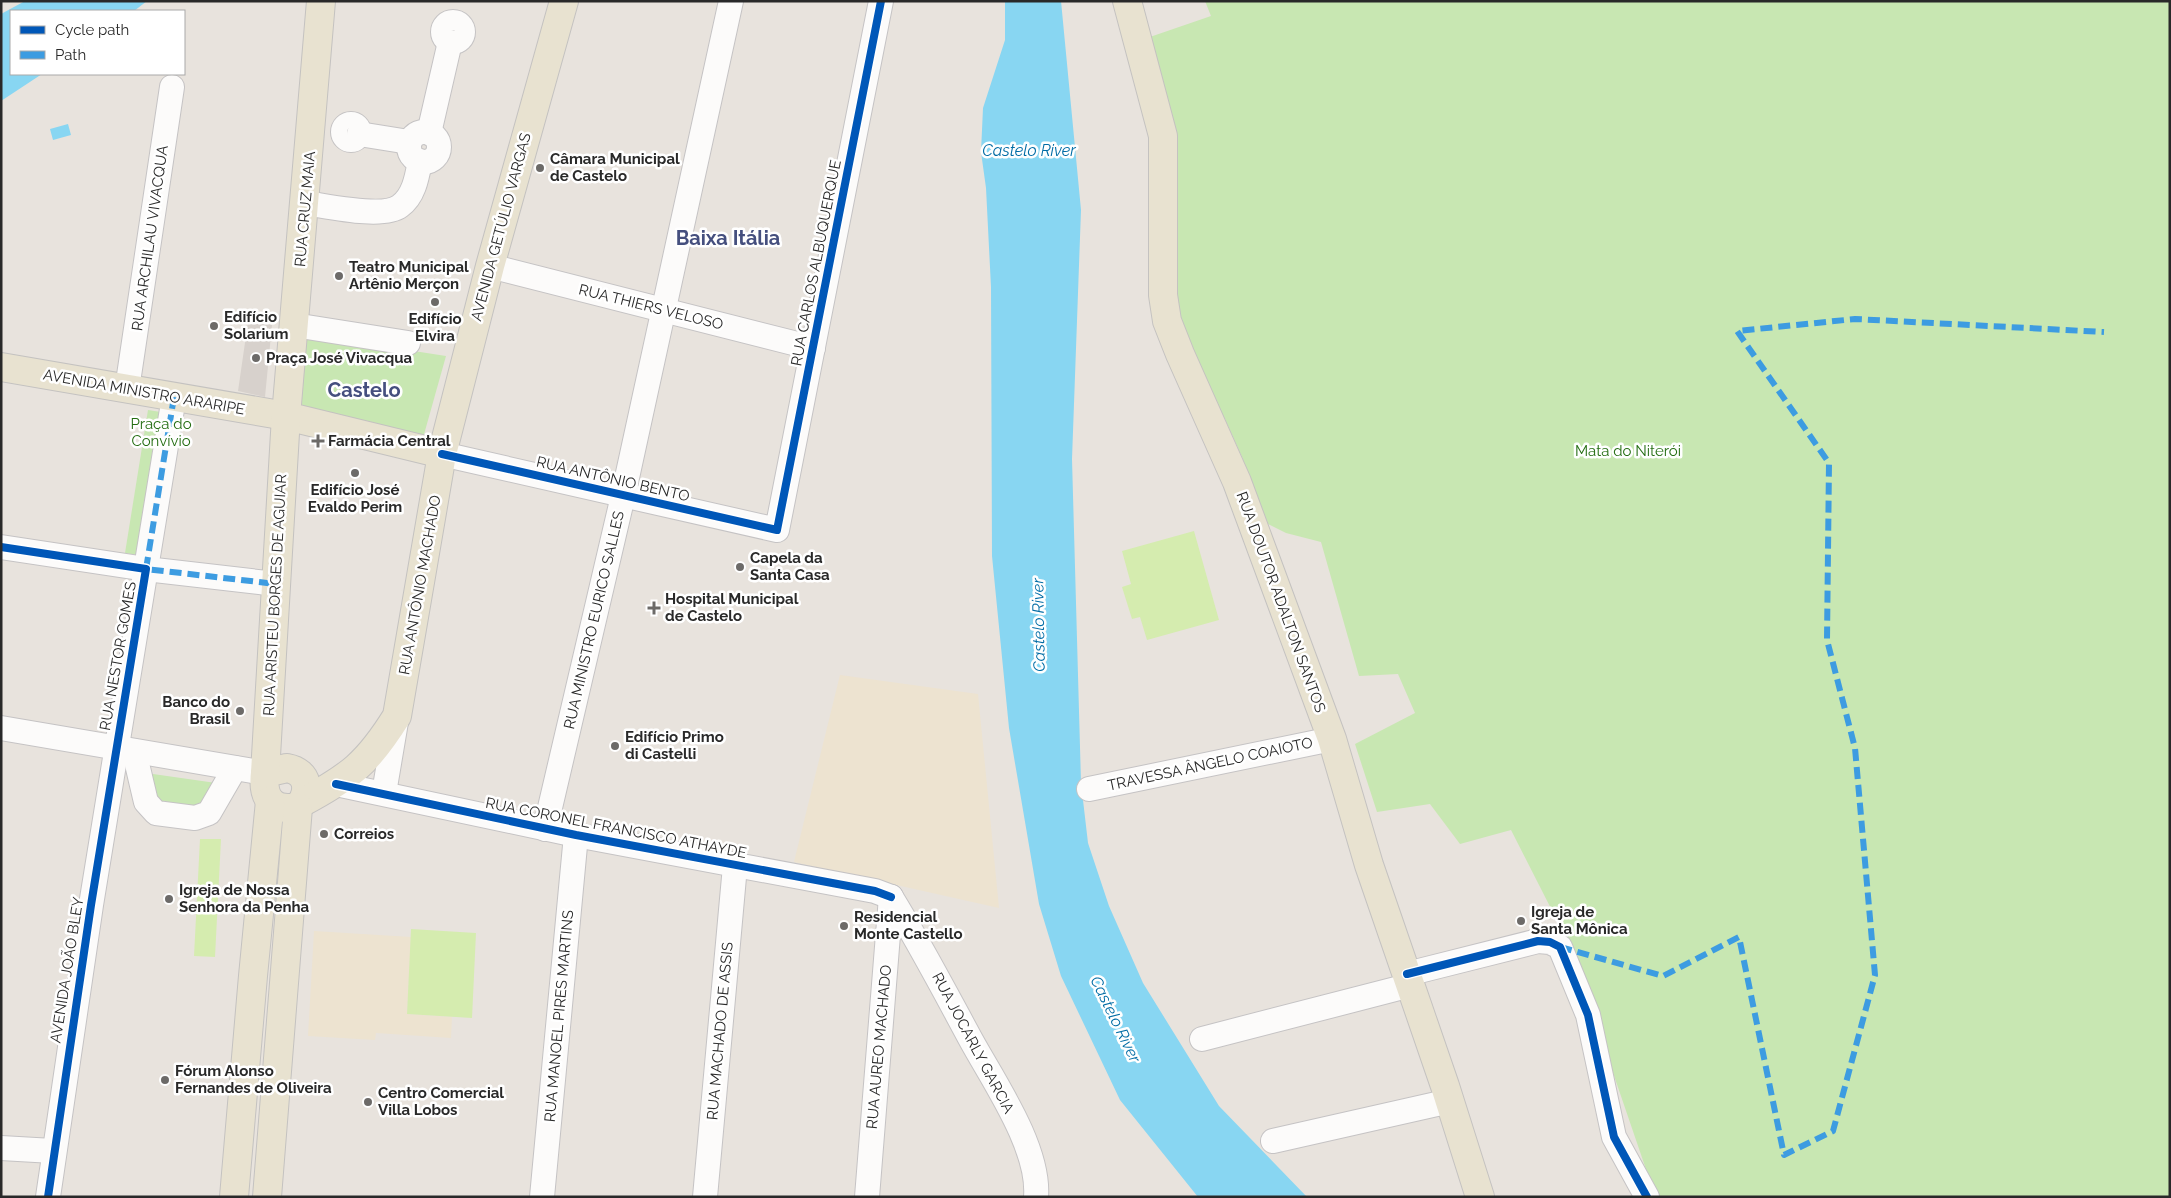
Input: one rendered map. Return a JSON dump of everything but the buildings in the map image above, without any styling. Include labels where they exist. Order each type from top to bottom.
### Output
[{"type":"main road","name":"RUA CRUZ MAIA","points":[[286,416],[321,1]]},
{"type":"main road","name":"AVENIDA GETÚLIO VARGAS","points":[[442,454],[490,266],[564,1]]},
{"type":"main road","name":"RUA DOUTOR ADALTON SANTOS","points":[[1127,1],[1163,136],[1163,296],[1168,321],[1180,354],[1237,482],[1332,739],[1369,865],[1450,1101],[1480,1197]]},
{"type":"main road","name":"AVENIDA MINISTRO ARARIPE","points":[[1,367],[286,416],[442,454]]},
{"type":"main road","name":"RUA ARISTEU BORGES DE AGUIAR","points":[[265,773],[286,416]]},
{"type":"main road","name":"RUA ANTÔNIO MACHADO","points":[[299,805],[336,784],[358,768],[374,751],[397,716],[442,454]]},
{"type":"main road","points":[[267,1197],[299,805],[305,797],[306,784],[299,773],[287,768],[265,773],[264,790],[270,801],[281,808],[299,805]]},
{"type":"main road","points":[[234,1197],[270,801]]},
{"type":"main road","points":[[253,976],[285,978]]},
{"type":"street","name":"RUA MINISTRO EURICO SALLES","points":[[545,829],[623,496],[731,1]]},
{"type":"street","name":"RUA CARLOS ALBUQUERQUE","points":[[777,530],[881,1]]},
{"type":"street","points":[[305,203],[363,211],[389,211],[400,206],[411,193],[419,145],[450,42]]},
{"type":"street","name":"RUA ARCHILAU VIVACQUA","points":[[127,389],[172,87]]},
{"type":"street","points":[[359,134],[419,145]]},
{"type":"street","name":"RUA THIERS VELOSO","points":[[490,266],[813,348]]},
{"type":"street","points":[[294,325],[408,344]]},
{"type":"street","points":[[146,569],[174,397]]},
{"type":"street","name":"RUA ANTÔNIO BENTO","points":[[442,454],[777,530]]},
{"type":"street","points":[[1,547],[146,569],[276,584]]},
{"type":"street","name":"RUA NESTOR GOMES","points":[[125,750],[146,569]]},
{"type":"street","name":"RUA ANTÔNIO MACHADO","points":[[384,794],[397,716]]},
{"type":"street","points":[[1,728],[265,773]]},
{"type":"street","name":"TRAVESSA ÂNGELO COAIOTO","points":[[1088,789],[1332,739]]},
{"type":"street","points":[[125,750],[146,802],[156,813],[195,818],[209,813],[235,768]]},
{"type":"street","name":"AVENIDA JOÃO BLEY","points":[[48,1197],[54,1151],[125,750]]},
{"type":"street","name":"RUA CORONEL FRANCISCO ATHAYDE","points":[[336,784],[545,829],[875,892],[891,897]]},
{"type":"street","name":"RUA MANOEL PIRES MARTINS","points":[[542,1197],[576,835]]},
{"type":"street","name":"RUA MACHADO DE ASSIS","points":[[705,1197],[735,866]]},
{"type":"street","name":"RUA AUREO MACHADO","points":[[867,1197],[891,897]]},
{"type":"street","name":"RUA JOCARLY GARCIA","points":[[891,897],[923,949],[1019,1128],[1035,1171],[1036,1197]]},
{"type":"street","points":[[1202,1039],[1538,941],[1550,942],[1560,947],[1588,1015],[1614,1137],[1647,1197]]},
{"type":"street","points":[[1273,1141],[1450,1101]]},
{"type":"street","points":[[1,1148],[54,1151]]},
{"type":"shaded area","name":"Praça José Vivacqua","points":[[248,322],[272,325],[265,397],[238,391]]},
{"type":"shaded area","points":[[840,675],[978,694],[999,908],[794,862]]},
{"type":"shaded area","points":[[314,931],[411,937],[407,1014],[452,1017],[451,1038],[376,1033],[375,1040],[308,1036]]},
{"type":"green space","name":"Mata do Niterói","points":[[1205,1],[2170,1],[2170,1197],[1660,1197],[1649,1178],[1569,944],[1511,830],[1460,844],[1430,804],[1377,812],[1355,744],[1415,713],[1398,674],[1359,676],[1321,542],[1286,533],[1268,524],[1225,419],[1210,397],[1179,330],[1147,38],[1211,16]]},
{"type":"green space","points":[[304,334],[446,356],[423,438],[298,407]]},
{"type":"green space","name":"Praça do Convívio","points":[[148,410],[180,415],[154,558],[125,553]]},
{"type":"green space","points":[[1194,531],[1219,620],[1147,640],[1140,617],[1132,619],[1122,587],[1131,584],[1122,551]]},
{"type":"green space","points":[[146,773],[216,783],[201,807],[155,801]]},
{"type":"green space","points":[[200,839],[221,839],[215,957],[194,956]]},
{"type":"green space","points":[[411,929],[476,933],[472,1018],[407,1014]]},
{"type":"water","points":[[25,1],[147,1],[135,10],[10,10],[10,75],[40,75],[1,101],[1,14]]},
{"type":"water","name":"Castelo River","points":[[1005,1],[1061,1],[1081,210],[1072,459],[1081,783],[1088,843],[1109,906],[1143,983],[1219,1106],[1307,1197],[1198,1197],[1120,1100],[1061,976],[1039,904],[1009,728],[992,556],[991,287],[986,188],[981,152],[983,108],[1005,40]]},
{"type":"water","points":[[68,124],[71,135],[53,140],[50,129]]},
{"type":"marked path","points":[[1560,947],[1663,976],[1739,937],[1784,1155],[1833,1131],[1875,975],[1855,748],[1827,640],[1829,463],[1737,331],[1855,319],[2104,332]]},
{"type":"marked path","points":[[174,397],[146,569],[276,584]]},
{"type":"cycle path","points":[[442,454],[777,530],[881,1]]},
{"type":"cycle path","points":[[1,547],[146,569],[91,905],[48,1197]]},
{"type":"cycle path","points":[[336,784],[576,835],[875,891],[891,897]]},
{"type":"cycle path","points":[[1407,974],[1538,941],[1550,942],[1560,947],[1588,1015],[1614,1137],[1647,1197]]},
{"type":"place","name":"Câmara Municipal de Castelo","points":[[540,168]]},
{"type":"place","name":"Teatro Municipal Artênio Merçon","points":[[339,276]]},
{"type":"place","name":"Edifício Elvira","points":[[435,302]]},
{"type":"place","name":"Edifício Solarium","points":[[214,326]]},
{"type":"place","name":"Praça José Vivacqua","points":[[256,358]]},
{"type":"place","name":"Farmácia Central","points":[[318,441]]},
{"type":"place","name":"Edifício José Evaldo Perim","points":[[355,473]]},
{"type":"place","name":"Capela da Santa Casa","points":[[740,567]]},
{"type":"place","name":"Hospital Municipal de Castelo","points":[[654,608]]},
{"type":"place","name":"Banco do Brasil","points":[[240,711]]},
{"type":"place","name":"Edifício Primo di Castelli","points":[[615,746]]},
{"type":"place","name":"Correios","points":[[324,834]]},
{"type":"place","name":"Igreja de Nossa Senhora da Penha","points":[[169,899]]},
{"type":"place","name":"Igreja de Santa Mônica","points":[[1521,921]]},
{"type":"place","name":"Residencial Monte Castello","points":[[844,926]]},
{"type":"place","name":"Fórum Alonso Fernandes de Oliveira","points":[[165,1080]]},
{"type":"place","name":"Centro Comercial Villa Lobos","points":[[368,1102]]},
{"type":"district","name":"Baixa Itália","points":[[728,238]]},
{"type":"district","name":"Castelo","points":[[364,390]]}]
